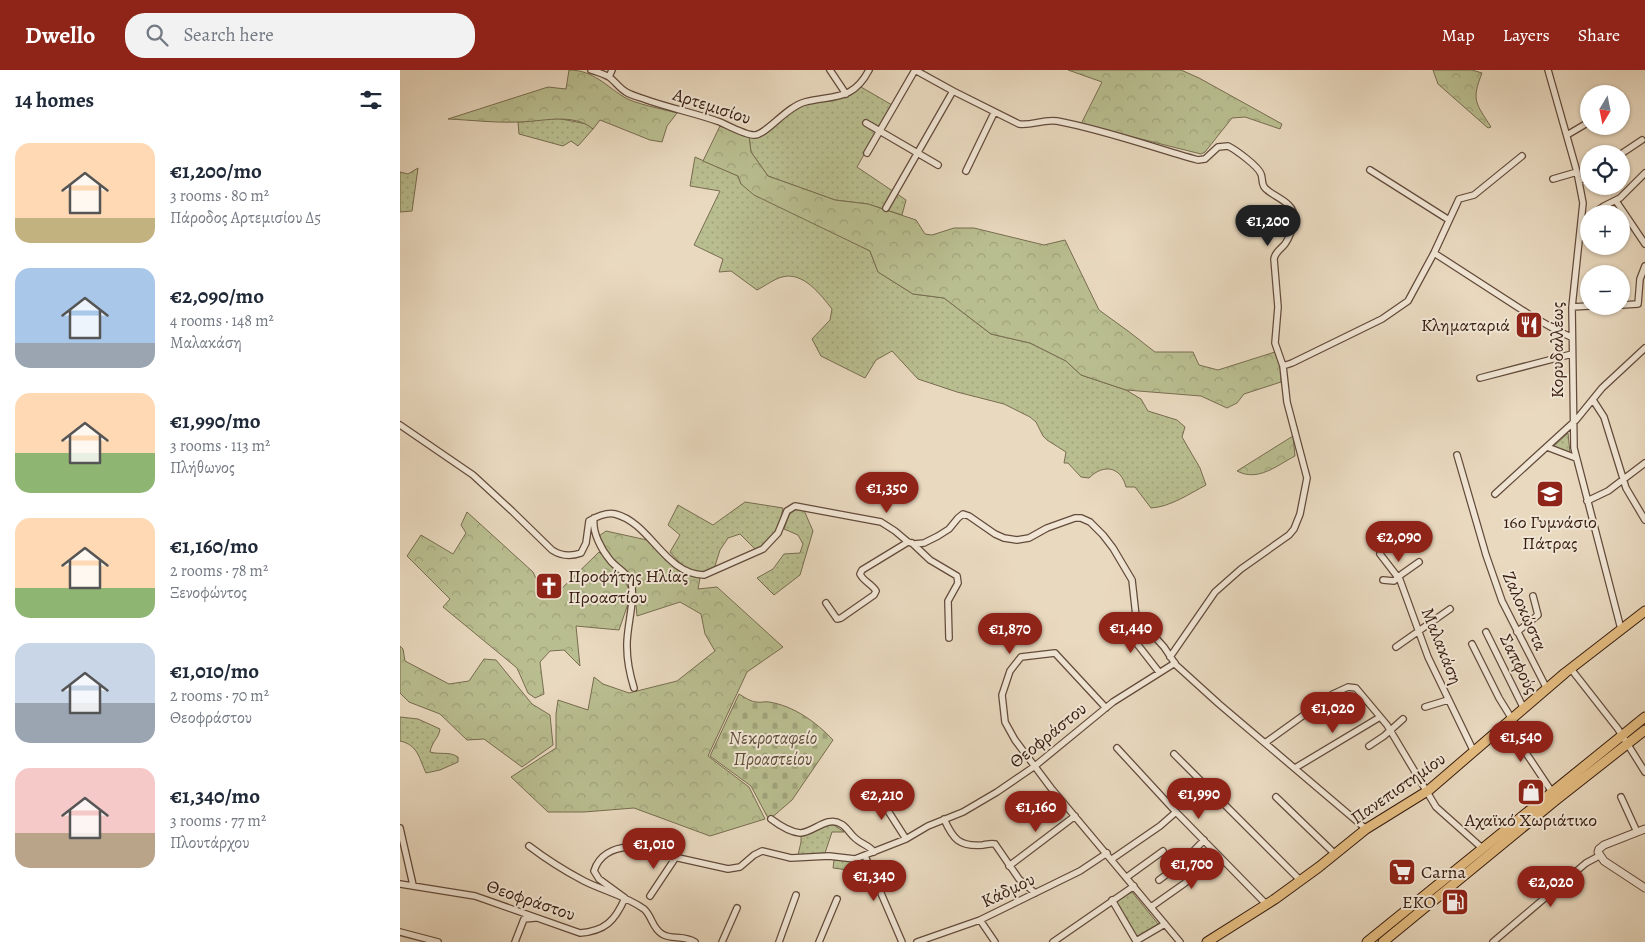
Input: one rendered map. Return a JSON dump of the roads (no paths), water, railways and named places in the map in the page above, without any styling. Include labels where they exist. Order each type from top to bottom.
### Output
[{"type":"main road","name":"Πανεπιστημίου","points":[[1207,942],[1267,905],[1301,881],[1366,829],[1426,793],[1571,669],[1644,614]]},
{"type":"main road","points":[[1389,940],[1625,739],[1645,717]]},
{"type":"main road","points":[[1367,942],[1552,792],[1625,739],[1645,730]]},
{"type":"street","name":"Αρτεμισίου","points":[[591,70],[609,77],[627,93],[754,136],[761,133],[796,105],[846,94],[861,84],[869,70]]},
{"type":"street","points":[[609,77],[612,70]]},
{"type":"street","points":[[830,70],[846,94]]},
{"type":"street","points":[[867,153],[915,70],[994,113],[1022,124],[1048,120],[1083,127],[1198,160],[1204,159],[1218,146],[1228,146],[1257,167],[1263,186],[1279,197],[1292,210],[1294,214],[1288,238],[1274,259],[1278,307],[1275,340],[1283,366],[1287,402],[1307,478],[1297,522],[1289,535],[1241,569],[1215,592],[1170,657]]},
{"type":"street","name":"Κορυδαλλέως","points":[[1548,70],[1577,172],[1584,205]]},
{"type":"street","points":[[886,208],[953,92]]},
{"type":"street","points":[[966,171],[994,113]]},
{"type":"street","points":[[866,122],[938,165]]},
{"type":"street","points":[[1567,135],[1580,127]]},
{"type":"street","points":[[1630,148],[1642,140]]},
{"type":"street","points":[[1283,366],[1382,319],[1408,301],[1434,253],[1459,199],[1474,195],[1522,156]]},
{"type":"street","points":[[1370,170],[1449,220]]},
{"type":"street","points":[[1553,179],[1577,172]]},
{"type":"street","points":[[1606,205],[1626,194],[1645,173]]},
{"type":"street","points":[[1616,201],[1645,244]]},
{"type":"street","name":"Κορυδαλλέως","points":[[1580,238],[1572,307],[1573,446],[1622,629]]},
{"type":"street","points":[[1434,253],[1530,315],[1571,337]]},
{"type":"street","points":[[1630,304],[1637,304],[1640,279],[1645,266]]},
{"type":"street","points":[[1572,307],[1580,307]]},
{"type":"street","points":[[1495,494],[1572,422],[1602,388],[1645,348]]},
{"type":"street","points":[[1480,378],[1572,354]]},
{"type":"street","points":[[1593,400],[1604,417],[1627,489],[1645,520]]},
{"type":"street","points":[[400,425],[473,475],[552,550],[563,556],[581,553],[586,543],[589,521],[614,513],[635,525],[682,570],[696,575],[704,575],[763,549],[778,533],[787,511],[796,506],[881,522],[930,560],[958,576],[958,583],[948,601],[949,638]]},
{"type":"street","points":[[1546,447],[1576,458]]},
{"type":"street","name":"Ζαλοκώστα","points":[[1457,456],[1490,568],[1504,607],[1547,690]]},
{"type":"street","points":[[1587,501],[1599,496],[1645,463]]},
{"type":"street","points":[[826,603],[837,619],[841,618],[874,595],[876,591],[862,577],[860,574],[862,570],[910,543],[924,543],[938,536],[949,529],[963,514],[1000,537],[1018,540],[1029,538],[1074,518],[1084,518],[1097,528],[1115,552],[1133,582],[1136,616],[1164,646],[1175,663],[1219,704],[1366,829]]},
{"type":"street","points":[[594,518],[593,527],[595,533],[610,560],[628,576],[632,587],[627,646],[630,677],[634,688]]},
{"type":"street","name":"Μαλακάση","points":[[1380,554],[1398,577],[1430,662],[1474,752]]},
{"type":"street","points":[[1383,580],[1394,581],[1420,562]]},
{"type":"street","points":[[1517,632],[1538,615],[1534,596]]},
{"type":"street","points":[[1396,647],[1450,609]]},
{"type":"street","points":[[1120,622],[1159,672]]},
{"type":"street","name":"Σαπφούς","points":[[1486,632],[1524,709]]},
{"type":"street","points":[[1472,644],[1509,721],[1552,792]]},
{"type":"street","points":[[1106,708],[1057,654],[1021,656],[1010,671],[1002,695],[1005,722],[1015,740],[1075,816],[1180,942]]},
{"type":"street","name":"Θεοφράστου","points":[[400,884],[475,896],[580,933],[593,932],[603,928],[619,912],[625,898],[599,879],[594,871],[596,864],[605,855],[621,847],[630,847],[732,869],[740,868],[754,855],[762,851],[796,858],[829,856],[855,859],[906,839],[928,826],[962,812],[997,792],[1035,766],[1106,708],[1175,663]]},
{"type":"street","points":[[1571,669],[1625,739],[1645,772]]},
{"type":"street","points":[[1265,743],[1326,699],[1342,689],[1353,687],[1360,692],[1390,730],[1426,793],[1441,813],[1482,848]]},
{"type":"street","points":[[1425,707],[1448,700]]},
{"type":"street","points":[[1296,768],[1380,717]]},
{"type":"street","points":[[1369,746],[1403,719]]},
{"type":"street","points":[[1117,748],[1176,812],[1267,905]]},
{"type":"street","points":[[1174,754],[1301,881]]},
{"type":"street","points":[[876,792],[906,839]]},
{"type":"street","points":[[1276,797],[1335,854]]},
{"type":"street","points":[[1621,797],[1637,832]]},
{"type":"street","points":[[1112,859],[1160,826],[1176,812]]},
{"type":"street","points":[[1009,866],[1075,816]]},
{"type":"street","points":[[771,819],[786,828],[800,833],[818,825],[838,822],[843,824],[857,840],[874,852]]},
{"type":"street","points":[[944,819],[956,840],[974,844],[995,844],[1019,879],[1035,893]]},
{"type":"street","points":[[400,828],[413,885]]},
{"type":"street","points":[[1492,942],[1546,899],[1598,853],[1604,845],[1645,829]]},
{"type":"street","points":[[1159,880],[1183,862],[1204,840]]},
{"type":"street","points":[[529,846],[550,862],[583,880],[625,898],[647,913],[656,930],[663,935],[686,938],[695,942]]},
{"type":"street","points":[[1127,878],[1163,852]]},
{"type":"street","name":"Κάδμου","points":[[917,942],[980,920],[1080,871],[1107,853]]},
{"type":"street","points":[[1598,853],[1645,888]]},
{"type":"street","points":[[1151,907],[1185,882],[1217,854]]},
{"type":"street","points":[[865,856],[902,942]]},
{"type":"street","points":[[650,896],[676,857]]},
{"type":"street","points":[[1053,942],[1134,886]]},
{"type":"street","points":[[780,942],[796,895]]},
{"type":"street","points":[[819,942],[837,899]]},
{"type":"street","points":[[1112,900],[1136,941],[1164,924]]},
{"type":"street","points":[[722,942],[737,908]]},
{"type":"street","points":[[515,942],[524,919],[536,917]]},
{"type":"street","points":[[980,920],[995,942]]},
{"type":"street","points":[[400,932],[438,942]]},
{"type":"place","name":"Κληματαριά","points":[[1529,325]]},
{"type":"place","name":"16ο Γυμνάσιο Πάτρας","points":[[1550,494]]},
{"type":"place","name":"Προφήτης Ηλίας Προαστίου","points":[[549,586]]},
{"type":"place","name":"Αχαϊκό Χωριάτικο","points":[[1531,792]]},
{"type":"place","name":"Carna","points":[[1402,872]]},
{"type":"place","name":"EKO","points":[[1455,902]]},
{"type":"park label","name":"Νεκροταφείο Προαστείου","points":[[773,748]]}]
